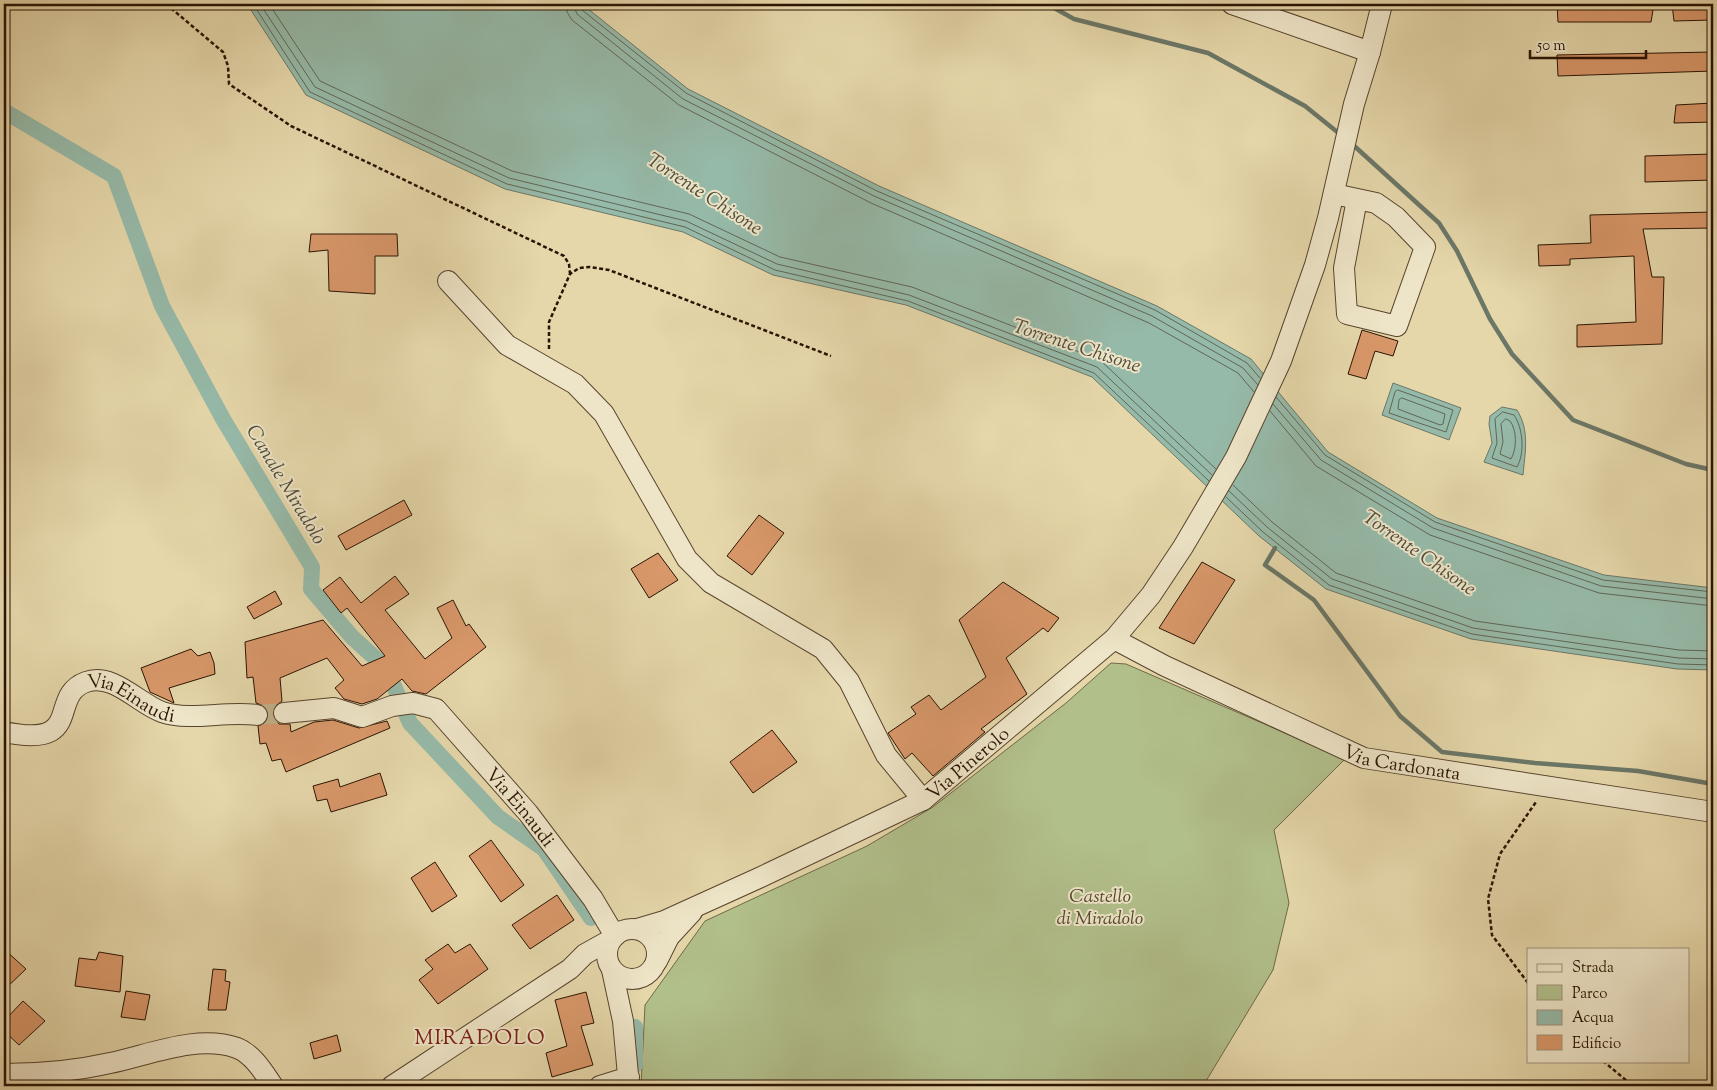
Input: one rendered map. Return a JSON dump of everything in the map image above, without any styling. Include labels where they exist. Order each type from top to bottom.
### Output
[{"type":"street","points":[[1232,4],[1370,52]]},
{"type":"street","name":"Via Pinerolo","points":[[637,929],[664,921],[698,906],[923,800],[1114,639],[1151,595],[1183,547],[1236,457],[1281,361],[1315,265],[1336,185],[1354,104],[1382,4]]},
{"type":"street","points":[[1336,185],[1357,199],[1376,203],[1396,217],[1426,247],[1397,326],[1346,314],[1344,268],[1357,199]]},
{"type":"street","points":[[448,281],[507,345],[563,379],[575,384],[604,414],[688,559],[711,583],[823,650],[849,682],[886,755],[923,800]]},
{"type":"street","name":"Via Cardonata","points":[[1114,639],[1165,666],[1364,758],[1713,812]]},
{"type":"street","name":"Via Einaudi","points":[[4,732],[28,736],[48,733],[56,727],[70,695],[77,687],[86,682],[96,680],[120,688],[149,707],[163,713],[183,716],[243,713],[257,715]]},
{"type":"street","name":"Via Einaudi","points":[[284,713],[334,708],[362,717],[399,704],[436,709],[528,813],[593,899],[613,938]]},
{"type":"street","name":"Via Pinerolo","points":[[657,961],[669,937],[698,906]]},
{"type":"street","points":[[392,1086],[570,969],[585,954],[624,930],[637,929],[651,937],[658,952],[657,961],[647,974],[640,978],[625,978],[611,968],[591,964],[570,969]]},
{"type":"street","points":[[600,1086],[629,1082],[623,1022],[607,952],[613,938]]},
{"type":"street","points":[[623,1022],[640,978]]},
{"type":"street","points":[[4,1074],[80,1068],[185,1046],[215,1044],[239,1049],[256,1063],[273,1086]]},
{"type":"path","points":[[166,4],[223,52],[228,66],[229,84],[291,126],[564,256],[570,264],[570,274],[549,322],[549,349],[563,379]]},
{"type":"path","points":[[570,274],[579,268],[590,266],[609,270],[831,356]]},
{"type":"path","points":[[1527,982],[1492,936],[1488,899],[1500,854],[1547,785]]},
{"type":"path","points":[[1604,1062],[1633,1086]]},
{"type":"green space","name":"Castello di Miradolo","points":[[1111,663],[1126,664],[1345,759],[1274,830],[1289,903],[1273,970],[1203,1086],[641,1086],[645,1005],[705,921],[867,846],[933,807],[1066,703]]},
{"type":"water","name":"Torrente Chisone","points":[[247,4],[582,4],[688,89],[879,186],[1157,306],[1251,359],[1328,452],[1437,518],[1604,575],[1713,588],[1713,670],[1677,669],[1471,639],[1326,589],[1259,536],[1092,377],[906,305],[773,275],[683,232],[505,189],[306,95]]},
{"type":"water","points":[[1393,383],[1461,408],[1449,440],[1382,415]]},
{"type":"water","points":[[1502,407],[1517,410],[1524,426],[1526,442],[1523,475],[1484,462],[1492,443],[1489,424],[1490,416]]},
{"type":"building","points":[[1557,4],[1654,4],[1651,22],[1558,22]]},
{"type":"building","points":[[1672,4],[1713,4],[1713,20],[1674,21]]},
{"type":"building","points":[[1713,52],[1713,71],[1558,76],[1557,55]]},
{"type":"building","points":[[1713,103],[1713,122],[1674,123],[1676,105]]},
{"type":"building","points":[[1713,154],[1713,180],[1645,182],[1645,156]]},
{"type":"building","points":[[1713,212],[1713,228],[1643,229],[1652,277],[1664,277],[1662,344],[1577,347],[1577,325],[1636,322],[1634,256],[1570,259],[1570,265],[1539,266],[1538,245],[1591,243],[1590,215]]},
{"type":"building","points":[[311,234],[397,234],[398,256],[375,256],[375,294],[329,291],[328,250],[309,252]]},
{"type":"building","points":[[1362,330],[1398,341],[1393,356],[1375,351],[1366,379],[1348,374]]},
{"type":"building","points":[[404,500],[412,515],[346,550],[338,536]]},
{"type":"building","points":[[759,515],[784,533],[752,575],[727,556]]},
{"type":"building","points":[[658,553],[678,580],[649,598],[631,569]]},
{"type":"building","points":[[1202,562],[1235,580],[1194,644],[1159,628]]},
{"type":"building","points":[[395,576],[409,594],[385,610],[425,659],[452,638],[437,608],[453,600],[466,626],[469,624],[486,647],[426,694],[412,691],[402,679],[377,699],[362,704],[344,699],[335,688],[344,680],[327,658],[280,678],[282,701],[273,708],[272,715],[279,724],[290,724],[291,732],[314,722],[333,720],[359,728],[387,721],[390,728],[286,772],[281,759],[272,761],[266,743],[260,744],[258,726],[266,722],[269,716],[264,706],[256,703],[253,677],[247,678],[245,642],[323,620],[362,666],[385,656],[347,608],[341,613],[323,590],[340,577],[361,603]]},
{"type":"building","points":[[1003,582],[1059,618],[1048,632],[1043,628],[1006,658],[1027,694],[981,729],[985,732],[933,776],[912,753],[905,759],[888,733],[916,714],[911,707],[929,695],[941,710],[986,677],[959,620]]},
{"type":"building","points":[[275,591],[282,604],[254,619],[247,607]]},
{"type":"building","points":[[191,649],[198,656],[210,652],[215,674],[169,688],[174,703],[150,692],[141,668]]},
{"type":"building","points":[[772,730],[797,762],[753,793],[730,762]]},
{"type":"building","points":[[380,773],[387,795],[331,812],[327,799],[317,801],[313,786],[338,779],[340,787]]},
{"type":"building","points":[[491,840],[524,885],[501,902],[469,856]]},
{"type":"building","points":[[435,862],[457,896],[432,912],[411,878]]},
{"type":"building","points":[[557,895],[574,920],[530,949],[512,925]]},
{"type":"building","points":[[448,944],[455,953],[470,944],[488,969],[438,1004],[419,980],[433,969],[425,960]]},
{"type":"building","points":[[4,949],[26,969],[4,990]]},
{"type":"building","points":[[99,952],[123,956],[120,992],[75,986],[79,958],[96,960]]},
{"type":"building","points":[[213,969],[226,970],[225,981],[230,982],[226,1010],[208,1010]]},
{"type":"building","points":[[126,991],[150,995],[145,1020],[121,1017]]},
{"type":"building","points":[[586,992],[594,1023],[581,1026],[593,1065],[552,1077],[546,1053],[567,1046],[555,1000]]},
{"type":"building","points":[[23,1001],[45,1021],[19,1045],[4,1031],[4,1021]]},
{"type":"building","points":[[337,1035],[341,1051],[314,1059],[310,1043]]},
{"type":"waterway","points":[[1047,4],[1074,19],[1208,53],[1305,106],[1341,135]]},
{"type":"waterway","name":"Canale Miradolo","points":[[4,111],[114,176],[162,306],[223,419],[312,567],[311,589],[352,637],[386,668],[410,723],[498,817],[544,849],[591,918]]},
{"type":"waterway","points":[[1351,143],[1439,223],[1457,251],[1490,319],[1512,354],[1573,420],[1686,464],[1713,470]]},
{"type":"waterway","points":[[1275,548],[1265,565],[1314,600],[1400,716],[1442,752],[1535,763],[1638,771],[1713,784]]},
{"type":"waterway","name":"Canale Miradolo","points":[[635,1027],[635,1065]]},
{"type":"tunnel","points":[[257,715],[284,713]]},
{"type":"district","name":"MIRADOLO","points":[[480,1037]]}]
